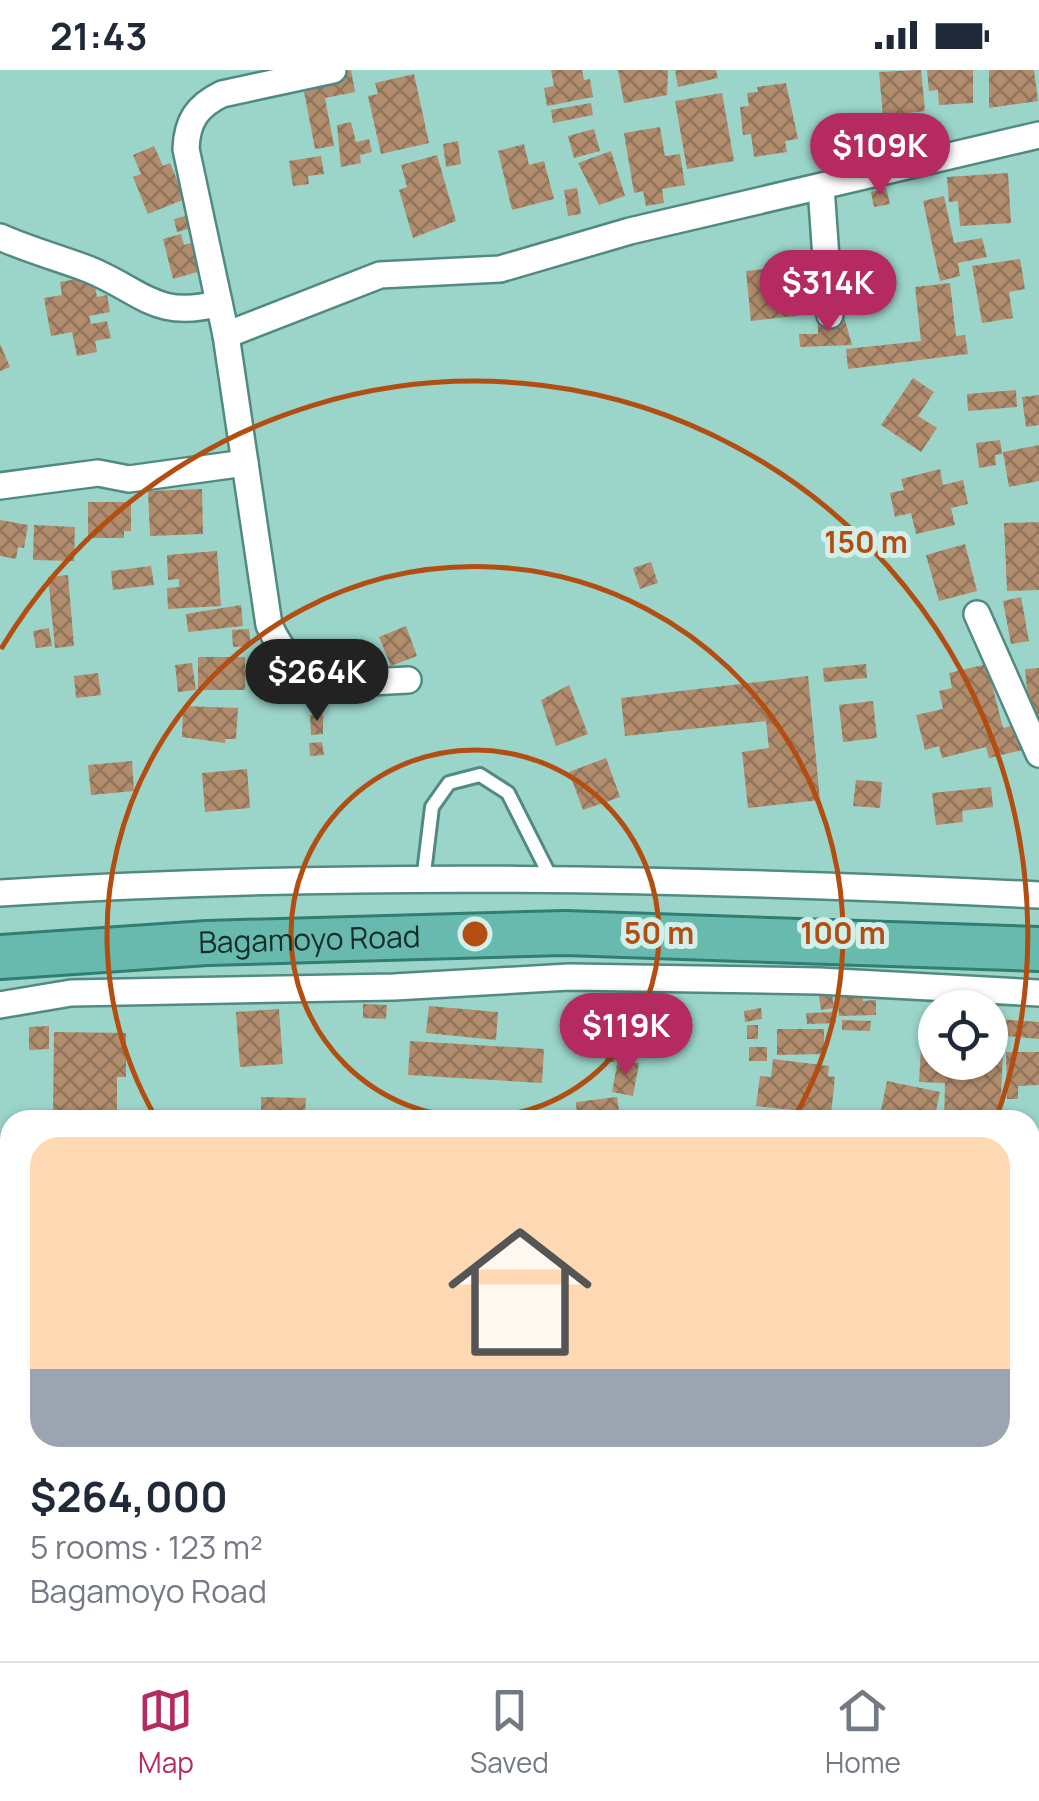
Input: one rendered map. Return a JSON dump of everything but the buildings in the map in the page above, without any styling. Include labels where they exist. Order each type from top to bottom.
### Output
[{"type":"highway","name":"Bagamoyo Road","points":[[0,957],[207,943],[564,934],[1039,949]]},
{"type":"street","points":[[333,70],[222,94],[194,115],[186,149],[226,335],[269,625],[281,650],[300,670],[325,684],[408,680]]},
{"type":"street","points":[[226,335],[380,275],[500,269],[630,231],[1039,135]]},
{"type":"street","points":[[821,187],[830,314]]},
{"type":"street","points":[[0,238],[92,270],[139,299],[164,307],[196,310],[219,303]]},
{"type":"street","points":[[0,486],[98,473],[129,479],[245,463]]},
{"type":"street","points":[[977,614],[1039,754]]},
{"type":"street","points":[[0,894],[182,882],[552,880],[1039,895]]},
{"type":"street","points":[[207,943],[210,988]]},
{"type":"street","points":[[0,1005],[71,992],[394,988],[569,977],[819,980],[1039,992]]},
{"type":"lane","points":[[423,881],[432,807],[448,782],[480,775],[508,793],[552,880]]}]
